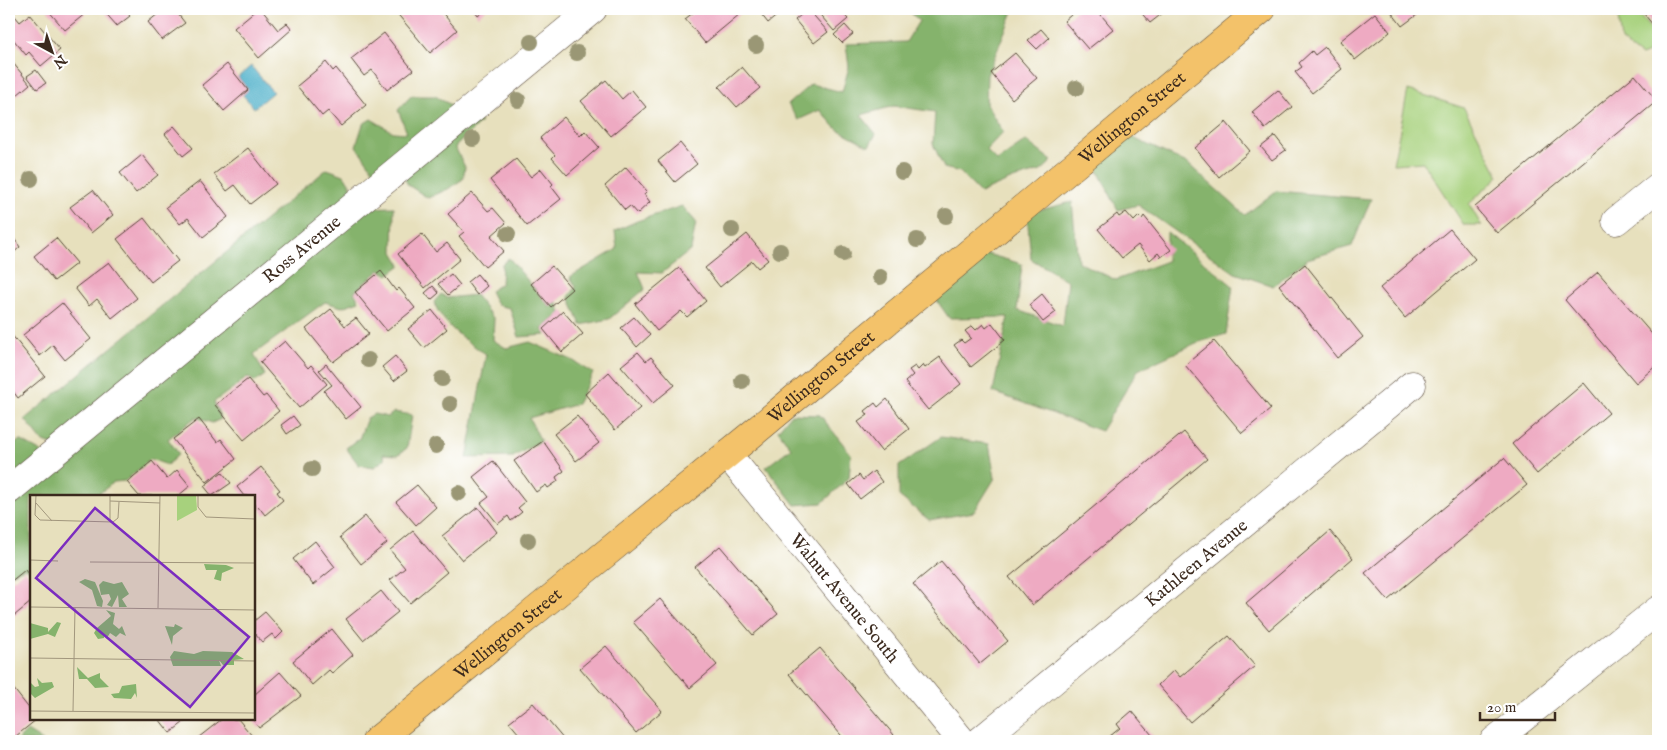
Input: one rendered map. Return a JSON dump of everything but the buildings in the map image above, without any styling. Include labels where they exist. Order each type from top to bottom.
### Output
[{"type":"main road","name":"Wellington Street","points":[[376,741],[727,454],[1258,10]]},
{"type":"street","name":"Ross Avenue","points":[[9,490],[593,9]]},
{"type":"street","points":[[1616,221],[1658,187]]},
{"type":"street","name":"Kathleen Avenue","points":[[980,741],[1412,385]]},
{"type":"street","name":"Walnut Avenue South","points":[[727,454],[962,741]]},
{"type":"street","points":[[1496,741],[1658,610]]},
{"type":"green space","points":[[907,9],[1014,9],[987,75],[986,104],[1003,132],[986,150],[997,161],[1026,141],[1052,161],[1041,171],[1013,179],[980,193],[960,172],[944,168],[933,144],[935,112],[894,106],[861,115],[876,134],[869,146],[837,129],[820,110],[798,120],[788,104],[811,84],[842,92],[849,67],[846,44],[906,42],[919,21]]},
{"type":"green space","points":[[1617,9],[1634,9],[1658,38],[1658,49],[1641,56],[1621,41]]},
{"type":"green space","points":[[1408,90],[1464,108],[1499,176],[1469,204],[1481,225],[1464,225],[1423,162],[1393,164]]},
{"type":"green space","points":[[411,96],[435,96],[481,122],[455,147],[465,167],[463,179],[448,189],[428,198],[408,185],[398,166],[377,175],[356,146],[363,124],[371,119],[393,132],[407,133],[398,110]]},
{"type":"green space","points":[[1131,137],[1187,163],[1245,215],[1276,191],[1371,199],[1352,246],[1307,259],[1273,286],[1235,273],[1138,205],[1118,210],[1092,159]]},
{"type":"green space","points":[[327,169],[344,175],[365,208],[394,207],[393,252],[401,265],[388,275],[380,270],[354,292],[359,301],[342,307],[325,302],[254,354],[265,375],[255,382],[248,377],[214,402],[221,419],[212,423],[196,417],[168,439],[179,454],[167,465],[151,459],[125,481],[114,482],[97,495],[30,495],[30,570],[25,568],[9,575],[9,449],[20,440],[54,459],[70,450],[43,442],[25,419]]},
{"type":"green space","points":[[1072,202],[1078,262],[1116,280],[1167,261],[1167,232],[1233,286],[1226,334],[1196,343],[1138,370],[1101,431],[993,392],[1008,317],[949,318],[933,295],[987,254],[1022,264],[1017,310],[1063,326],[1068,281],[1031,259],[1027,213]]},
{"type":"green space","points":[[682,206],[696,222],[691,250],[662,273],[638,272],[645,289],[609,319],[581,325],[569,297],[576,287],[570,277],[617,249],[615,231],[637,221]]},
{"type":"green space","points":[[509,258],[550,307],[557,302],[561,313],[542,329],[546,335],[519,337],[510,308],[497,305],[490,291],[501,284],[502,264]]},
{"type":"green space","points":[[441,294],[447,298],[475,295],[494,319],[493,340],[506,348],[530,342],[572,360],[593,373],[577,404],[529,418],[541,441],[513,457],[467,458],[486,354],[463,338],[443,318],[434,302]]},
{"type":"green space","points":[[394,412],[412,415],[407,448],[398,455],[383,454],[385,459],[374,467],[359,465],[346,448],[359,439],[367,418],[374,414],[388,417]]},
{"type":"green space","points":[[791,414],[820,415],[851,454],[849,478],[822,503],[795,505],[766,467],[791,448],[778,430]]},
{"type":"green space","points":[[941,437],[989,444],[995,478],[974,512],[929,520],[899,496],[899,466]]},
{"type":"green space","points":[[27,731],[43,741],[17,741]]},
{"type":"water","points":[[251,66],[273,92],[254,108],[243,95],[248,90],[238,77]]}]
